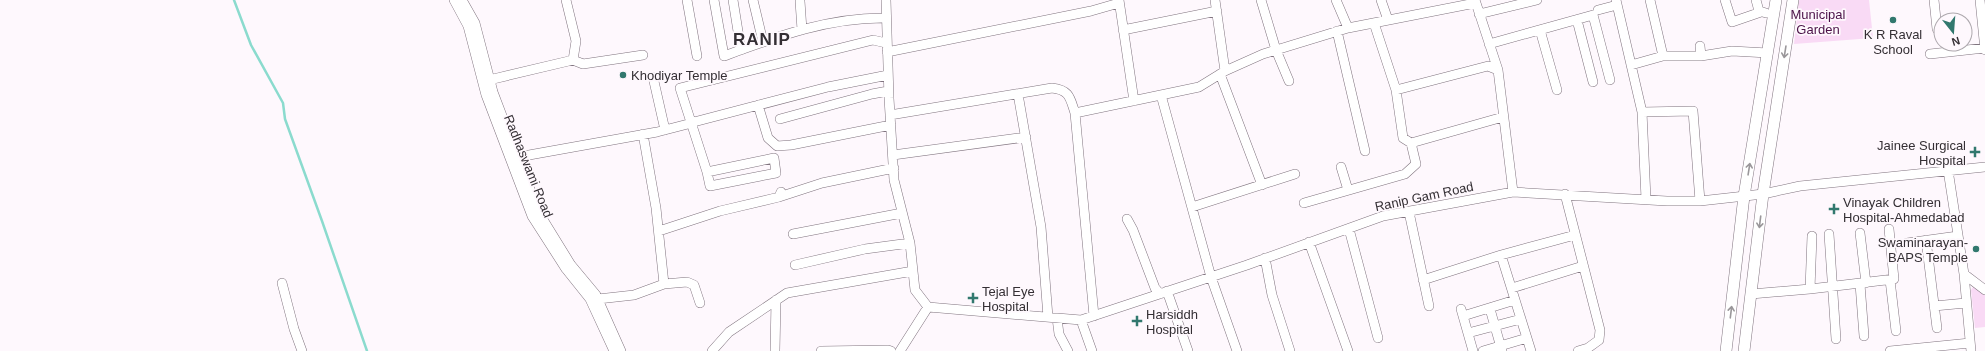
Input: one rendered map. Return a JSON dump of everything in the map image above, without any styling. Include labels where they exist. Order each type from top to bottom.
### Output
[{"type":"main road","points":[[1726,351],[1744,196],[1775,16],[1776,0]]},
{"type":"main road","points":[[1744,351],[1763,194],[1793,0]]},
{"type":"street","name":"Radhaswami Road","points":[[462,0],[475,24],[490,80],[539,213],[571,265],[598,299],[621,351]]},
{"type":"street","name":"Radhaswami Road","points":[[462,0],[486,95],[532,216],[566,270],[590,299],[614,351]]},
{"type":"street","points":[[566,0],[576,41],[573,60]]},
{"type":"street","points":[[687,0],[697,56]]},
{"type":"street","points":[[714,0],[724,56],[802,30],[863,18],[886,18]]},
{"type":"street","points":[[733,0],[741,50]]},
{"type":"street","points":[[753,0],[763,42]]},
{"type":"street","points":[[802,0],[802,30]]},
{"type":"street","points":[[886,0],[888,91],[894,180],[910,243],[915,290],[928,307],[1081,320],[1092,351]]},
{"type":"street","points":[[1215,0],[1223,72],[1262,185]]},
{"type":"street","points":[[1261,0],[1276,50],[1289,81]]},
{"type":"street","points":[[1336,0],[1348,28]]},
{"type":"street","points":[[1381,0],[1388,20]]},
{"type":"street","points":[[1479,14],[1537,0]]},
{"type":"street","points":[[1650,0],[1663,56]]},
{"type":"street","points":[[1725,0],[1732,22],[1761,12],[1775,16]]},
{"type":"street","points":[[1756,0],[1761,12]]},
{"type":"street","points":[[1934,0],[1935,12]]},
{"type":"street","points":[[887,52],[1091,11],[1119,1],[1134,101]]},
{"type":"street","points":[[1075,113],[1199,87],[1223,72],[1276,50],[1348,28],[1475,1],[1498,70],[1513,192]]},
{"type":"street","points":[[1598,10],[1617,2],[1642,112],[1646,199]]},
{"type":"street","points":[[1930,54],[1985,49],[1982,4]]},
{"type":"street","points":[[1123,30],[1216,12]]},
{"type":"street","points":[[1489,44],[1593,15],[1610,80]]},
{"type":"street","points":[[1577,20],[1593,82]]},
{"type":"street","points":[[1304,204],[1405,174],[1416,164],[1411,143],[1403,138],[1396,90],[1374,23]]},
{"type":"street","points":[[1540,30],[1557,90]]},
{"type":"street","points":[[1337,31],[1365,151]]},
{"type":"street","points":[[707,172],[774,158],[776,173],[710,186],[707,172],[689,124],[680,88],[873,40],[886,43]]},
{"type":"street","points":[[1700,46],[1701,56]]},
{"type":"street","points":[[1631,65],[1663,56],[1701,56],[1732,51],[1768,53]]},
{"type":"street","points":[[490,80],[573,60],[583,64],[643,55]]},
{"type":"street","points":[[1396,90],[1488,66],[1498,70]]},
{"type":"street","points":[[518,157],[666,130],[758,105],[888,75]]},
{"type":"street","points":[[653,77],[666,130]]},
{"type":"street","points":[[758,105],[768,138],[777,146],[790,145],[890,120],[1018,94],[1052,88],[1062,89],[1069,95],[1075,113],[1094,316]]},
{"type":"street","points":[[780,119],[888,91]]},
{"type":"street","points":[[1018,94],[1041,227],[1052,318],[1068,351]]},
{"type":"street","points":[[1161,95],[1211,277],[1237,351]]},
{"type":"street","points":[[1642,112],[1693,111],[1700,201]]},
{"type":"street","points":[[1411,143],[1503,116]]},
{"type":"street","points":[[643,134],[656,208],[664,284]]},
{"type":"street","points":[[893,155],[1026,137]]},
{"type":"street","points":[[1341,167],[1348,190]]},
{"type":"street","name":"Ranip Gam Road","points":[[1081,320],[1211,277],[1383,216],[1513,192],[1667,201],[1700,201],[1763,194],[1800,186],[1985,167]]},
{"type":"street","points":[[659,231],[720,211],[822,183],[894,168]]},
{"type":"street","points":[[1890,351],[1970,347],[1964,274],[1948,170]]},
{"type":"street","points":[[1192,207],[1295,174]]},
{"type":"street","points":[[1565,194],[1600,330],[1599,340],[1588,348],[1578,351]]},
{"type":"street","points":[[1408,212],[1429,306]]},
{"type":"street","points":[[794,234],[902,213]]},
{"type":"street","points":[[1127,218],[1155,288],[1164,292],[1188,351]]},
{"type":"street","points":[[1349,228],[1378,338]]},
{"type":"street","points":[[1751,294],[1831,287],[1894,279],[1889,229]]},
{"type":"street","points":[[1860,233],[1864,336]]},
{"type":"street","points":[[1829,234],[1831,287],[1836,339]]},
{"type":"street","points":[[1423,280],[1502,255],[1575,235]]},
{"type":"street","points":[[1810,289],[1812,236]]},
{"type":"street","points":[[1907,243],[1958,236]]},
{"type":"street","points":[[1926,240],[1937,328]]},
{"type":"street","points":[[1310,242],[1348,351]]},
{"type":"street","points":[[795,265],[865,249],[910,243]]},
{"type":"street","points":[[1502,255],[1531,351]]},
{"type":"street","points":[[1264,258],[1272,295],[1290,351]]},
{"type":"street","points":[[1512,288],[1583,266]]},
{"type":"street","points":[[712,351],[729,332],[787,292],[913,272]]},
{"type":"street","points":[[1964,274],[1985,290]]},
{"type":"street","points":[[1890,280],[1896,331]]},
{"type":"street","points":[[598,299],[634,295],[664,284],[687,282],[694,285],[700,303]]},
{"type":"street","points":[[282,283],[294,329],[302,351]]},
{"type":"street","points":[[775,351],[776,300]]},
{"type":"street","points":[[1473,351],[1462,312],[1490,309],[1515,300]]},
{"type":"street","points":[[1934,306],[1966,302]]},
{"type":"street","points":[[900,351],[928,307]]},
{"type":"street","points":[[1490,309],[1501,349]]},
{"type":"street","points":[[1468,333],[1521,319]]},
{"type":"street","points":[[1483,351],[1501,349],[1527,338]]},
{"type":"street","points":[[821,351],[891,351]]},
{"type":"green space","name":"Municipal Garden","points":[[1799,0],[1869,0],[1873,38],[1794,44]]},
{"type":"green space","points":[[1973,287],[1976,287],[1985,294],[1985,327],[1975,328],[1971,290]]},
{"type":"waterway","points":[[234,0],[251,45],[283,103],[285,119],[367,351]]},
{"type":"place","name":"K R Raval School","points":[[1893,20]]},
{"type":"place","name":"Khodiyar Temple","points":[[623,75]]},
{"type":"place","name":"Jainee Surgical Hospital","points":[[1975,152]]},
{"type":"place","name":"Vinayak Children Hospital-Ahmedabad","points":[[1834,209]]},
{"type":"place","name":"Swaminarayan- BAPS Temple","points":[[1976,249]]},
{"type":"place","name":"Tejal Eye Hospital","points":[[973,298]]},
{"type":"place","name":"Harsiddh Hospital","points":[[1137,321]]},
{"type":"district","name":"RANIP","points":[[762,39]]}]
